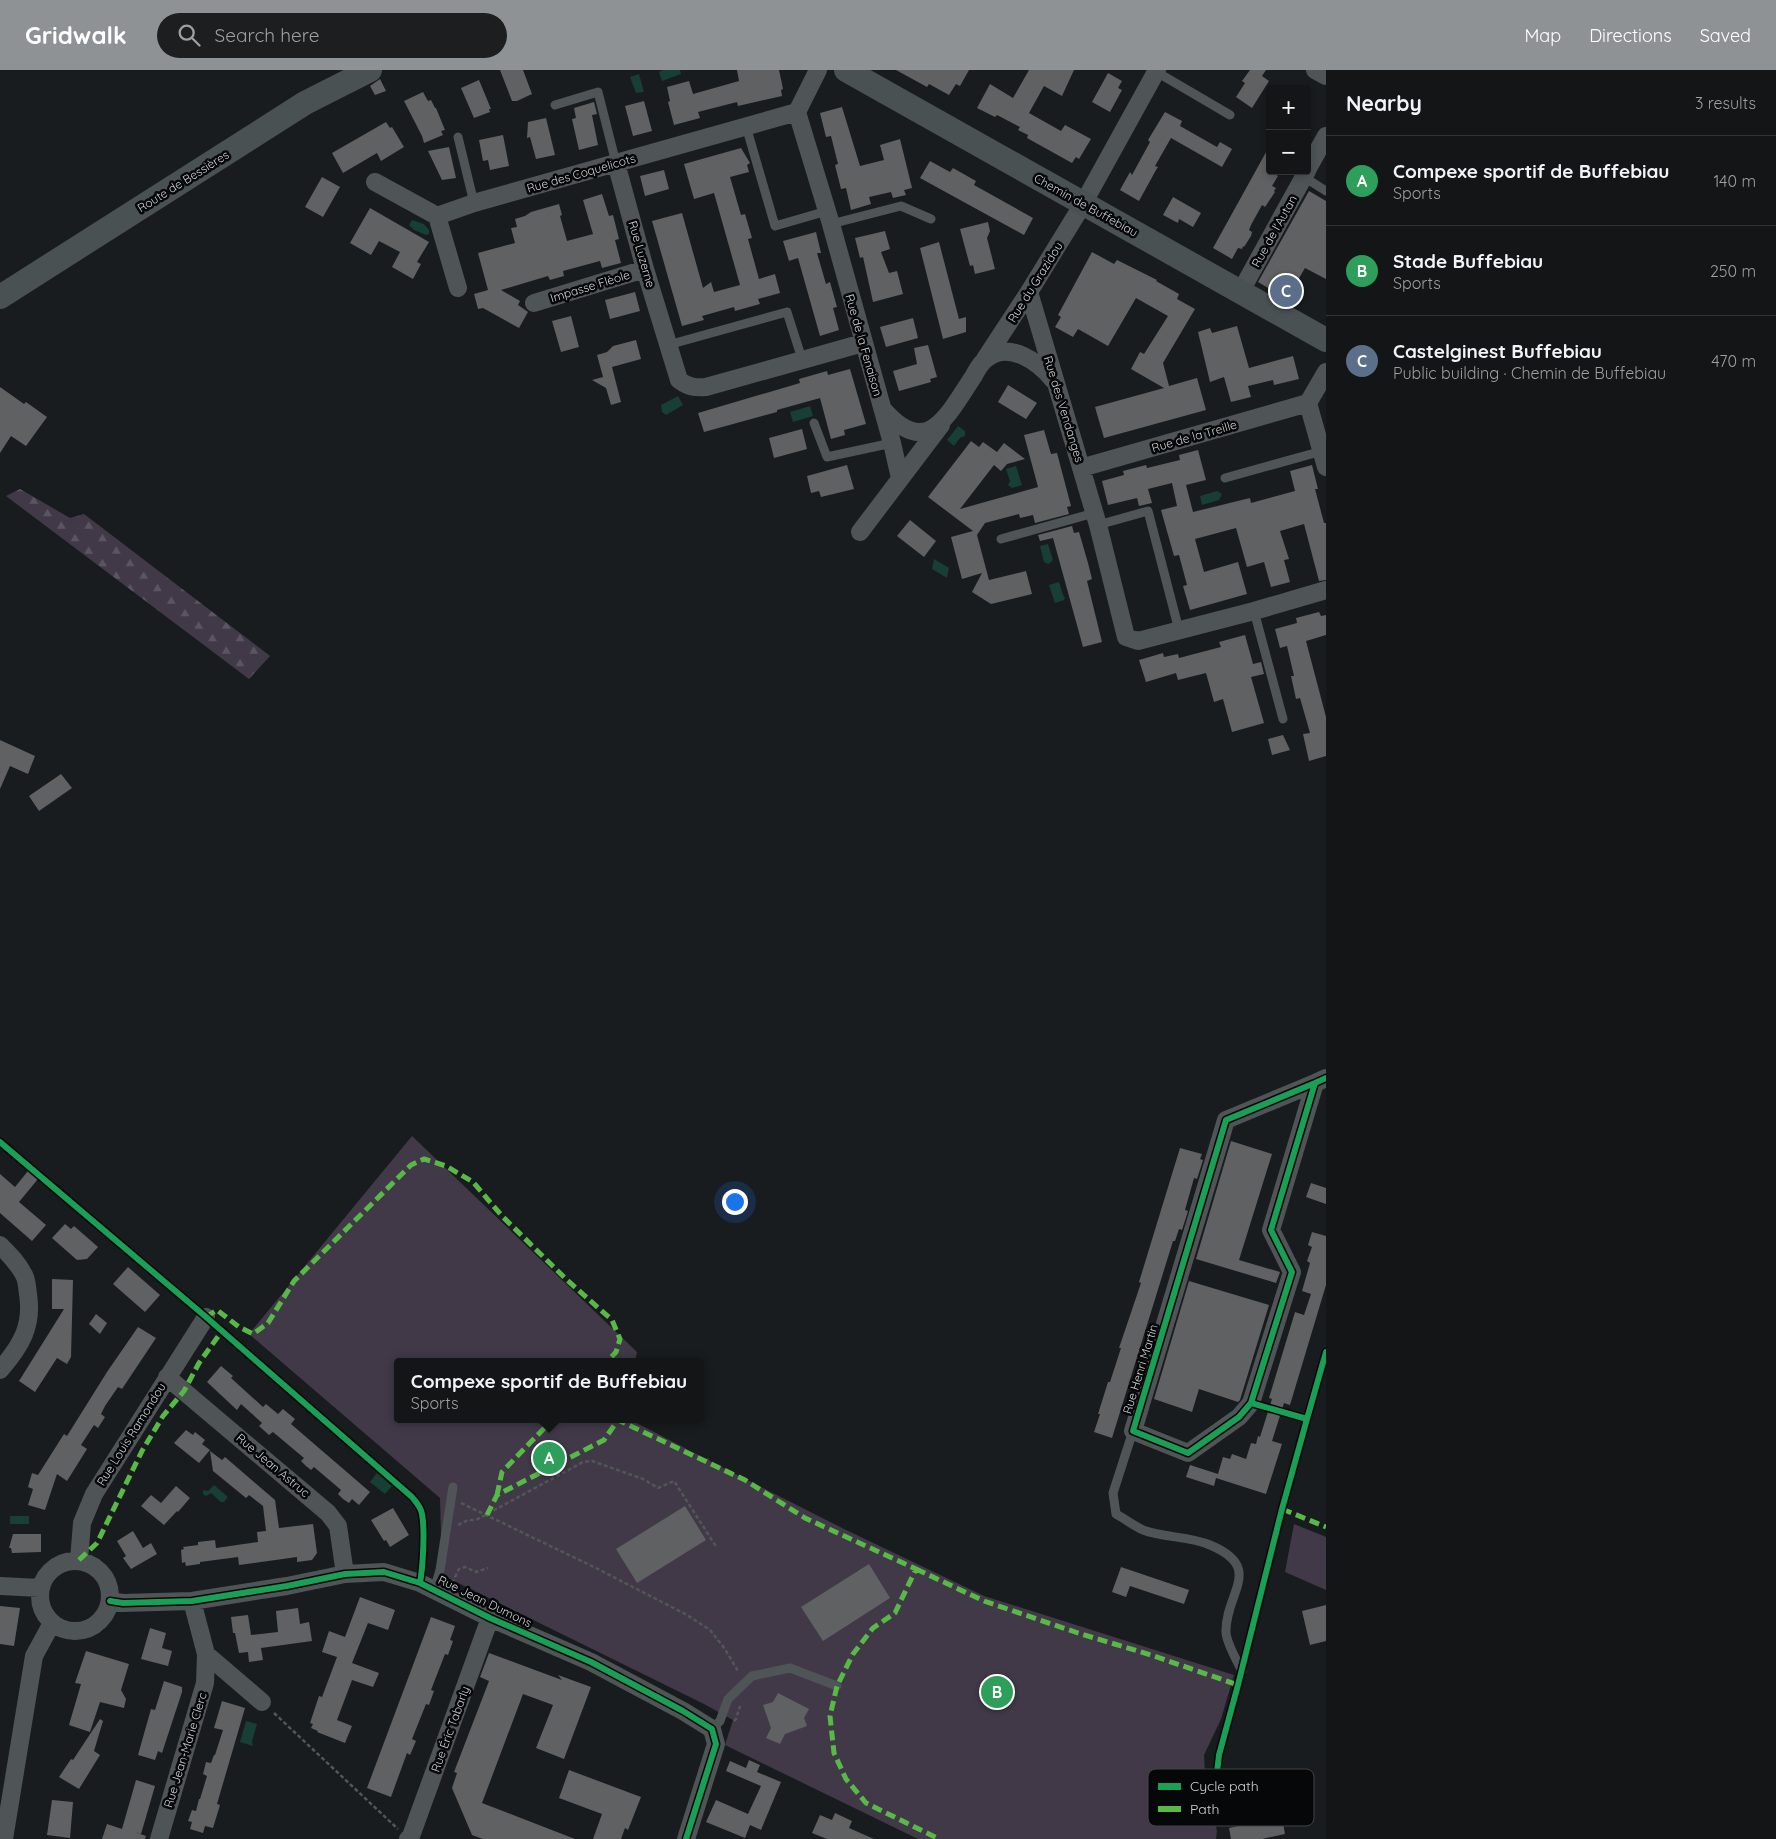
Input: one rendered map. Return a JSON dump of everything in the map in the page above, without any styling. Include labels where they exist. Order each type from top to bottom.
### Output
[{"type":"street","name":"Route de Bessières","points":[[0,297],[305,103],[370,70]]},
{"type":"street","points":[[797,112],[818,70]]},
{"type":"street","name":"Chemin de Buffebiau","points":[[846,70],[1326,340]]},
{"type":"street","points":[[1315,70],[1326,76]]},
{"type":"street","name":"Rue du Grazidou","points":[[860,532],[944,421],[1029,292],[1083,204],[1155,71]]},
{"type":"street","name":"Rue des Coquelicots","points":[[438,216],[474,203],[797,112]]},
{"type":"street","name":"Rue de la Fenaison","points":[[797,112],[829,218],[892,443],[900,478]]},
{"type":"street","name":"Rue de l'Autan","points":[[1311,164],[1326,136]]},
{"type":"street","name":"Rue Luzerne","points":[[616,163],[679,380],[686,385],[696,388],[706,387],[863,342]]},
{"type":"street","name":"Rue de l'Autan","points":[[1241,291],[1305,175]]},
{"type":"street","points":[[375,182],[438,216],[458,288]]},
{"type":"street","name":"Impasse Flèole","points":[[534,303],[646,269]]},
{"type":"street","name":"Rue des Vendanges","points":[[1029,292],[1096,519],[1126,636],[1138,641],[1326,590]]},
{"type":"street","points":[[985,359],[1006,351],[1018,353],[1044,368],[1056,383]]},
{"type":"street","points":[[1324,459],[1308,403],[1326,372]]},
{"type":"street","name":"Rue de la Treille","points":[[1081,468],[1308,403]]},
{"type":"street","points":[[881,407],[890,418],[910,430],[920,432],[930,430],[944,421]]},
{"type":"street","name":"Rue Henri Martin","points":[[1321,1080],[1271,1230],[1292,1272],[1250,1403],[1239,1417],[1188,1453],[1133,1431],[1226,1120],[1321,1080]]},
{"type":"street","points":[[0,1245],[11,1255],[25,1276],[30,1309],[26,1331],[12,1357],[0,1370]]},
{"type":"street","name":"Rue Louis Ramondou","points":[[79,1560],[82,1523],[94,1494],[206,1317]]},
{"type":"street","name":"Rue Jean Astruc","points":[[168,1376],[328,1512],[338,1526],[345,1574]]},
{"type":"street","points":[[79,1560],[99,1570],[106,1579],[110,1590],[110,1601],[106,1613],[98,1623],[87,1629],[75,1632],[63,1629],[52,1623],[44,1613],[39,1601],[40,1588],[45,1576],[54,1567],[66,1561],[79,1560]]},
{"type":"street","name":"Rue Jean Dumons","points":[[110,1601],[123,1603],[192,1601],[287,1586],[345,1574],[384,1572],[420,1583],[490,1618],[591,1662],[683,1711],[712,1729]]},
{"type":"street","points":[[0,1586],[40,1588]]},
{"type":"street","name":"Rue Jean-Marie Clerc","points":[[159,1839],[205,1684],[206,1654],[192,1601]]},
{"type":"street","name":"Rue Éric Tabarly","points":[[410,1837],[490,1618]]},
{"type":"street","points":[[4,1839],[34,1656],[52,1623]]},
{"type":"street","points":[[206,1654],[262,1702]]},
{"type":"street","points":[[686,1839],[716,1744],[712,1729]]},
{"type":"lane","points":[[1155,71],[1230,115]]},
{"type":"lane","points":[[555,105],[598,92],[616,163]]},
{"type":"lane","points":[[746,126],[775,226],[901,206],[930,219]]},
{"type":"lane","points":[[458,138],[474,203]]},
{"type":"lane","points":[[1308,175],[1326,190]]},
{"type":"lane","points":[[668,345],[787,312],[802,359]]},
{"type":"lane","points":[[814,423],[827,457],[892,443]]},
{"type":"lane","points":[[1225,478],[1324,459]]},
{"type":"lane","points":[[1001,539],[1096,519],[1148,511],[1179,630]]},
{"type":"lane","points":[[1254,611],[1283,718]]},
{"type":"lane","points":[[1133,1431],[1114,1493],[1116,1514],[1142,1530],[1208,1544],[1225,1552],[1237,1564],[1240,1575],[1226,1620],[1226,1634],[1242,1671]]},
{"type":"lane","points":[[440,1593],[440,1570],[453,1486]]},
{"type":"lane","points":[[712,1729],[720,1721],[728,1699],[752,1676],[790,1668],[837,1686]]},
{"type":"path","points":[[457,1526],[468,1520],[476,1520],[584,1462],[592,1461],[643,1479],[658,1488],[674,1482],[717,1548]]},
{"type":"path","points":[[451,1498],[687,1614],[710,1630],[738,1668],[742,1685],[741,1701],[734,1721]]},
{"type":"path","points":[[440,1593],[459,1569],[465,1567],[476,1572],[488,1568]]},
{"type":"path","points":[[262,1702],[410,1837]]},
{"type":"green space","points":[[20,489],[70,518],[84,514],[270,656],[249,679],[6,496]]},
{"type":"green space","points":[[412,1136],[637,1352],[636,1358],[394,1358],[394,1423],[637,1423],[844,1529],[984,1596],[1234,1675],[1221,1719],[1204,1755],[1205,1769],[1148,1769],[1148,1826],[1216,1826],[1216,1839],[918,1839],[725,1745],[733,1720],[442,1575],[440,1498],[249,1334]]},
{"type":"green space","points":[[1294,1524],[1326,1537],[1326,1590],[1285,1572]]},
{"type":"shaded area","points":[[663,70],[680,70],[681,74],[662,81],[659,72]]},
{"type":"shaded area","points":[[639,74],[644,92],[636,93],[630,77]]},
{"type":"shaded area","points":[[412,220],[424,224],[429,230],[429,234],[426,235],[414,230],[409,225]]},
{"type":"shaded area","points":[[678,396],[683,405],[666,415],[662,412],[661,405]]},
{"type":"shaded area","points":[[810,406],[813,416],[793,422],[790,412]]},
{"type":"shaded area","points":[[958,426],[965,431],[965,436],[960,438],[954,446],[947,440]]},
{"type":"shaded area","points":[[1016,466],[1022,485],[1012,488],[1008,485],[1010,481],[1006,469]]},
{"type":"shaded area","points":[[1217,491],[1222,494],[1219,500],[1202,505],[1200,496]]},
{"type":"shaded area","points":[[1048,544],[1053,560],[1049,564],[1044,562],[1040,546]]},
{"type":"shaded area","points":[[934,559],[949,568],[947,578],[932,569]]},
{"type":"shaded area","points":[[1059,582],[1065,598],[1055,603],[1049,585]]},
{"type":"shaded area","points":[[377,1473],[392,1486],[385,1494],[370,1482]]},
{"type":"shaded area","points":[[214,1485],[227,1496],[224,1502],[221,1502],[211,1493],[206,1496],[203,1494],[203,1490],[208,1491]]},
{"type":"shaded area","points":[[10,1516],[29,1516],[29,1524],[10,1524]]},
{"type":"shaded area","points":[[246,1721],[257,1724],[252,1741],[253,1746],[240,1742]]},
{"type":"building","points":[[500,70],[523,70],[532,94],[517,101],[512,101]]},
{"type":"building","points":[[737,70],[779,70],[783,89],[781,90],[782,96],[738,106],[737,102],[698,112],[700,118],[674,125],[668,102],[670,101],[667,87],[689,81],[693,94],[739,81]]},
{"type":"building","points":[[896,70],[969,70],[960,86],[956,84],[949,95],[929,84],[927,87]]},
{"type":"building","points":[[1029,70],[1074,70],[1062,96],[1044,86],[1029,113],[1061,131],[1065,125],[1091,139],[1079,159],[1076,157],[1072,163],[1027,138],[1028,135],[1018,130],[1020,127],[997,115],[995,117],[977,108],[990,84],[1013,98]]},
{"type":"building","points":[[1250,70],[1266,70],[1262,76],[1269,81],[1252,108],[1236,97],[1245,83],[1242,81]]},
{"type":"building","points":[[1108,73],[1122,81],[1118,88],[1122,90],[1110,112],[1092,102]]},
{"type":"building","points":[[380,79],[386,91],[375,95],[370,86]]},
{"type":"building","points":[[479,80],[491,109],[489,109],[490,112],[474,118],[461,88]]},
{"type":"building","points":[[423,92],[428,101],[431,100],[436,108],[445,130],[441,131],[443,135],[424,143],[404,101]]},
{"type":"building","points":[[644,101],[652,131],[633,136],[625,106]]},
{"type":"building","points":[[594,102],[597,114],[592,115],[598,145],[579,150],[572,119],[576,118],[574,108]]},
{"type":"building","points":[[842,107],[860,166],[884,160],[880,145],[900,139],[912,188],[904,190],[906,195],[893,198],[891,192],[869,197],[871,204],[851,210],[846,188],[841,189],[835,165],[838,164],[831,136],[826,137],[820,113]]},
{"type":"building","points":[[1165,112],[1182,121],[1180,126],[1217,147],[1220,142],[1232,149],[1222,167],[1171,138],[1155,166],[1158,167],[1139,201],[1120,190],[1130,172],[1132,175],[1150,142],[1148,140]]},
{"type":"building","points":[[546,118],[555,155],[536,159],[530,137],[527,138],[528,122]]},
{"type":"building","points":[[386,122],[390,128],[392,127],[404,147],[381,161],[377,153],[343,173],[332,153]]},
{"type":"building","points":[[503,135],[509,166],[490,170],[488,160],[483,161],[479,140]]},
{"type":"building","points":[[449,147],[456,178],[442,180],[428,151]]},
{"type":"building","points":[[741,148],[750,163],[747,165],[749,172],[730,177],[741,215],[745,214],[752,238],[748,239],[759,279],[775,274],[780,293],[758,299],[760,304],[735,311],[734,307],[702,316],[704,320],[682,326],[652,221],[682,213],[703,288],[711,282],[714,292],[740,285],[714,193],[694,199],[684,164]]},
{"type":"building","points":[[1266,152],[1266,175],[1278,176],[1272,186],[1276,188],[1265,207],[1262,205],[1251,225],[1249,230],[1252,232],[1251,236],[1242,249],[1238,248],[1232,259],[1213,248]]},
{"type":"building","points":[[930,161],[950,172],[953,168],[976,181],[974,185],[1033,218],[1024,235],[920,178]]},
{"type":"building","points":[[664,170],[669,189],[645,196],[640,176]]},
{"type":"building","points":[[322,177],[340,187],[323,217],[305,207]]},
{"type":"building","points":[[1309,191],[1326,201],[1326,279],[1305,268],[1287,299],[1258,282]]},
{"type":"building","points":[[602,194],[609,216],[613,215],[619,239],[615,240],[621,263],[602,268],[600,261],[563,271],[564,276],[550,280],[548,276],[501,290],[520,301],[518,305],[528,312],[519,328],[483,308],[478,309],[474,294],[488,290],[478,253],[515,243],[511,228],[517,227],[515,219],[559,204],[562,215],[560,216],[567,241],[593,234],[583,200]]},
{"type":"building","points":[[1173,197],[1201,213],[1193,227],[1179,219],[1178,223],[1163,215]]},
{"type":"building","points":[[370,208],[429,242],[417,262],[421,264],[413,279],[392,267],[400,252],[379,241],[371,255],[350,243]]},
{"type":"building","points":[[988,222],[990,231],[987,238],[995,269],[975,274],[973,265],[970,266],[960,229]]},
{"type":"building","points":[[885,231],[890,249],[881,252],[889,273],[897,271],[903,294],[873,302],[863,257],[860,258],[855,238]]},
{"type":"building","points":[[816,232],[821,253],[817,253],[826,284],[830,282],[837,307],[833,308],[839,330],[820,336],[798,258],[789,261],[783,241]]},
{"type":"building","points":[[939,242],[959,319],[966,317],[966,332],[943,339],[920,248]]},
{"type":"building","points":[[1092,252],[1114,264],[1117,260],[1157,280],[1179,294],[1177,299],[1195,309],[1163,363],[1169,386],[1197,378],[1206,410],[1104,438],[1095,407],[1164,388],[1131,369],[1140,352],[1144,354],[1168,316],[1136,298],[1108,346],[1078,329],[1073,337],[1055,327],[1061,317],[1058,315]]},
{"type":"building","points":[[635,292],[640,311],[610,319],[605,300]]},
{"type":"building","points":[[571,316],[579,347],[561,352],[552,321]]},
{"type":"building","points":[[913,318],[918,338],[886,347],[880,327]]},
{"type":"building","points":[[1237,326],[1249,368],[1293,356],[1299,379],[1274,385],[1273,380],[1248,386],[1251,397],[1231,402],[1224,377],[1210,382],[1198,332],[1210,328],[1212,333]]},
{"type":"building","points":[[636,340],[641,359],[612,367],[621,402],[611,405],[606,388],[592,380],[603,377],[597,355],[607,352],[613,346]]},
{"type":"building","points":[[928,345],[937,377],[930,379],[931,382],[899,391],[893,371],[917,364],[914,348]]},
{"type":"building","points":[[850,369],[866,424],[844,430],[845,435],[831,439],[820,398],[704,432],[698,413],[800,383],[799,379],[827,371],[828,375]]},
{"type":"building","points":[[1008,385],[1037,403],[1026,419],[998,402]]},
{"type":"building","points":[[0,387],[47,417],[26,446],[11,436],[0,453]]},
{"type":"building","points":[[802,429],[807,449],[774,458],[769,438]]},
{"type":"building","points":[[1044,430],[1051,454],[1057,453],[1071,506],[1067,507],[1069,514],[1035,523],[1033,515],[1020,518],[1019,514],[985,523],[977,535],[989,580],[1026,571],[1032,594],[991,604],[972,592],[982,573],[962,579],[951,537],[973,531],[928,497],[971,441],[979,447],[983,442],[997,452],[1004,443],[1025,459],[1007,464],[1001,471],[994,465],[960,509],[1038,487],[1024,435]]},
{"type":"building","points":[[1198,450],[1206,480],[1186,485],[1193,512],[1250,498],[1251,503],[1295,491],[1290,471],[1312,465],[1318,489],[1315,489],[1324,523],[1326,523],[1326,580],[1319,581],[1304,524],[1280,531],[1289,559],[1284,560],[1290,582],[1271,587],[1264,562],[1247,567],[1236,528],[1195,539],[1204,572],[1238,562],[1247,594],[1190,610],[1183,586],[1187,585],[1179,555],[1174,556],[1161,510],[1177,506],[1172,483],[1148,489],[1152,503],[1139,506],[1137,498],[1108,505],[1102,481],[1124,475],[1123,471],[1146,465],[1147,468],[1180,460],[1179,455]]},
{"type":"building","points":[[847,465],[854,489],[821,497],[819,491],[811,493],[807,476]]},
{"type":"building","points":[[910,520],[936,541],[924,557],[897,536]]},
{"type":"building","points":[[1072,526],[1074,533],[1079,532],[1088,563],[1092,579],[1087,581],[1102,642],[1083,647],[1053,538],[1040,541],[1038,535]]},
{"type":"building","points":[[1319,612],[1321,616],[1326,615],[1326,635],[1306,641],[1326,717],[1326,756],[1309,761],[1303,734],[1310,733],[1300,698],[1296,699],[1291,676],[1294,676],[1287,646],[1280,648],[1275,629],[1297,623],[1296,618]]},
{"type":"building","points":[[1245,635],[1253,664],[1261,662],[1264,674],[1251,677],[1264,723],[1232,732],[1223,699],[1214,702],[1206,673],[1178,680],[1176,673],[1146,682],[1139,660],[1163,653],[1164,657],[1178,654],[1179,658],[1221,647],[1219,642]]},
{"type":"building","points":[[1283,735],[1290,750],[1272,755],[1268,739]]},
{"type":"building","points":[[0,740],[35,756],[28,774],[10,766],[0,789]]},
{"type":"building","points":[[61,774],[72,788],[39,811],[29,796]]},
{"type":"building","points":[[1231,1141],[1272,1154],[1239,1260],[1280,1272],[1276,1283],[1196,1259]]},
{"type":"building","points":[[1180,1148],[1202,1154],[1200,1159],[1203,1160],[1197,1179],[1194,1178],[1185,1210],[1188,1211],[1182,1230],[1179,1229],[1175,1241],[1173,1241],[1112,1438],[1094,1432],[1100,1414],[1098,1414],[1121,1348],[1119,1348],[1141,1283],[1139,1282]]},
{"type":"building","points":[[28,1171],[38,1179],[19,1202],[46,1225],[32,1241],[0,1213],[0,1174],[15,1187]]},
{"type":"building","points":[[1311,1183],[1326,1188],[1326,1204],[1306,1197]]},
{"type":"building","points":[[65,1224],[71,1229],[74,1226],[98,1247],[87,1259],[77,1260],[52,1238]]},
{"type":"building","points":[[1312,1232],[1326,1236],[1326,1285],[1290,1405],[1284,1403],[1272,1441],[1282,1444],[1266,1494],[1216,1478],[1214,1486],[1186,1477],[1190,1465],[1218,1474],[1223,1457],[1230,1459],[1232,1454],[1246,1459],[1251,1443],[1256,1444],[1258,1436],[1260,1437],[1272,1399],[1269,1398],[1295,1312],[1304,1315],[1311,1294],[1302,1291],[1310,1263],[1307,1261],[1312,1247],[1308,1245]]},
{"type":"building","points":[[128,1267],[160,1295],[145,1312],[113,1284]]},
{"type":"building","points":[[52,1279],[73,1280],[71,1357],[67,1364],[57,1358],[35,1392],[19,1381],[64,1309],[52,1309]]},
{"type":"building","points":[[1189,1281],[1269,1305],[1240,1400],[1238,1402],[1199,1389],[1192,1412],[1154,1399]]},
{"type":"building","points":[[96,1314],[107,1323],[100,1334],[89,1324]]},
{"type":"building","points":[[138,1327],[156,1338],[122,1389],[118,1387],[105,1406],[101,1414],[105,1417],[98,1428],[94,1425],[81,1445],[87,1449],[67,1481],[57,1474],[45,1510],[28,1505],[33,1489],[28,1487],[32,1473],[38,1475],[64,1434],[67,1436]]},
{"type":"building","points":[[221,1366],[233,1376],[231,1378],[263,1407],[266,1404],[278,1414],[283,1409],[295,1419],[291,1424],[370,1492],[359,1505],[352,1499],[349,1503],[343,1499],[338,1494],[341,1490],[314,1467],[311,1470],[306,1466],[301,1461],[304,1458],[273,1432],[269,1435],[259,1426],[262,1423],[241,1404],[237,1410],[207,1382]]},
{"type":"building","points":[[186,1430],[193,1435],[195,1432],[205,1440],[202,1444],[210,1450],[199,1463],[174,1443]]},
{"type":"building","points":[[210,1451],[222,1460],[225,1457],[275,1500],[279,1528],[313,1524],[317,1553],[312,1560],[297,1562],[297,1557],[239,1565],[238,1557],[200,1562],[200,1564],[186,1566],[185,1562],[182,1563],[181,1550],[184,1549],[183,1547],[198,1545],[198,1542],[215,1540],[216,1548],[258,1542],[257,1532],[266,1531],[263,1506],[249,1495],[246,1498],[213,1471]]},
{"type":"building","points":[[176,1486],[190,1498],[164,1525],[141,1506],[151,1495],[161,1503]]},
{"type":"building","points":[[685,1506],[706,1540],[637,1583],[616,1549]]},
{"type":"building","points":[[393,1508],[409,1535],[390,1547],[371,1520]]},
{"type":"building","points":[[133,1531],[143,1548],[151,1543],[157,1554],[131,1569],[123,1558],[126,1556],[117,1541]]},
{"type":"building","points":[[13,1534],[41,1534],[41,1552],[12,1553],[11,1548],[9,1548]]},
{"type":"building","points":[[869,1564],[890,1598],[823,1641],[801,1607]]},
{"type":"building","points":[[1121,1567],[1189,1590],[1184,1604],[1130,1586],[1126,1597],[1112,1592]]},
{"type":"building","points":[[360,1597],[395,1610],[388,1630],[368,1623],[352,1663],[379,1673],[373,1687],[352,1680],[337,1720],[352,1726],[345,1743],[317,1732],[311,1728],[313,1724],[310,1723],[319,1696],[322,1697],[337,1657],[322,1652],[329,1631],[345,1637]]},
{"type":"building","points":[[1326,1605],[1326,1641],[1310,1645],[1302,1611]]},
{"type":"building","points":[[0,1606],[20,1608],[14,1646],[0,1644]]},
{"type":"building","points":[[298,1608],[300,1624],[309,1622],[312,1641],[261,1648],[263,1660],[249,1662],[248,1652],[239,1653],[235,1633],[233,1633],[231,1617],[248,1615],[251,1635],[278,1632],[276,1611]]},
{"type":"building","points":[[431,1617],[455,1626],[450,1640],[453,1641],[448,1655],[445,1654],[431,1690],[434,1691],[429,1705],[426,1704],[412,1739],[416,1741],[410,1755],[407,1753],[391,1797],[367,1788]]},
{"type":"building","points":[[150,1628],[166,1633],[162,1648],[172,1651],[168,1666],[141,1659]]},
{"type":"building","points":[[86,1651],[129,1664],[121,1690],[126,1699],[124,1708],[100,1702],[90,1732],[69,1725],[81,1684],[75,1683]]},
{"type":"building","points":[[489,1653],[562,1680],[558,1675],[591,1687],[564,1759],[536,1748],[553,1705],[523,1694],[482,1803],[575,1839],[483,1839],[472,1835],[452,1788],[457,1773],[454,1772],[489,1681],[480,1677]]},
{"type":"building","points":[[164,1681],[182,1687],[182,1692],[162,1753],[158,1751],[155,1760],[138,1755],[151,1709],[155,1710]]},
{"type":"building","points":[[778,1693],[809,1709],[804,1718],[807,1726],[785,1734],[780,1744],[766,1738],[771,1728],[763,1705],[773,1702]]},
{"type":"building","points":[[222,1701],[245,1708],[217,1804],[220,1805],[213,1828],[205,1826],[203,1833],[190,1829],[192,1822],[188,1821],[192,1810],[196,1811],[200,1799],[207,1776],[203,1774],[206,1762],[211,1763],[223,1730],[214,1728]]},
{"type":"building","points":[[100,1719],[103,1721],[94,1751],[100,1755],[79,1789],[59,1777],[71,1759],[73,1760]]},
{"type":"building","points":[[749,1760],[760,1765],[757,1772],[781,1782],[761,1830],[750,1825],[745,1838],[706,1822],[716,1800],[748,1814],[761,1786],[726,1771],[730,1761],[746,1768]]},
{"type":"building","points":[[569,1770],[641,1797],[628,1830],[625,1828],[621,1839],[593,1839],[602,1814],[559,1798]]},
{"type":"building","points":[[136,1780],[155,1786],[141,1834],[134,1832],[146,1836],[145,1839],[102,1839],[107,1824],[122,1829]]},
{"type":"building","points":[[52,1800],[73,1802],[70,1838],[47,1835]]},
{"type":"building","points":[[835,1813],[852,1821],[849,1828],[874,1839],[827,1839],[812,1833],[820,1815],[832,1820]]},
{"type":"building","points":[[1239,1826],[1284,1826],[1285,1834],[1262,1839],[1231,1839],[1229,1828]]},
{"type":"marked path","points":[[206,1317],[217,1310],[239,1327],[253,1334],[268,1323],[294,1281],[411,1165],[424,1159],[446,1166],[473,1182],[502,1216],[567,1280],[612,1320],[620,1339],[616,1352],[611,1358]]},
{"type":"marked path","points":[[79,1560],[97,1543],[142,1451],[163,1416],[184,1391],[199,1363],[222,1331]]},
{"type":"marked path","points":[[497,1495],[502,1472],[549,1423]]},
{"type":"marked path","points":[[487,1515],[497,1495],[604,1440],[616,1423]]},
{"type":"marked path","points":[[624,1423],[745,1480],[805,1518],[916,1569],[895,1613],[873,1628],[853,1654],[837,1686],[830,1716],[834,1753],[846,1779],[866,1803],[939,1839]]},
{"type":"marked path","points":[[1282,1509],[1326,1527]]},
{"type":"marked path","points":[[916,1569],[984,1601],[1238,1685]]},
{"type":"cycle path","points":[[1315,1083],[1271,1230],[1292,1272],[1251,1403],[1239,1417],[1188,1453],[1133,1431],[1226,1120],[1326,1078]]},
{"type":"cycle path","points":[[0,1142],[206,1317],[412,1497],[421,1509],[423,1521],[420,1583]]},
{"type":"cycle path","points":[[1307,1419],[1326,1352]]},
{"type":"cycle path","points":[[1217,1769],[1219,1755],[1307,1419],[1251,1403]]},
{"type":"cycle path","points":[[110,1601],[123,1603],[192,1601],[287,1586],[345,1574],[384,1572],[420,1583],[490,1618],[591,1662],[683,1711],[712,1729],[716,1744],[686,1839]]},
{"type":"place","name":"Castelginest Buffebiau","points":[[1286,291]]},
{"type":"place","name":"Compexe sportif de Buffebiau","points":[[549,1458]]},
{"type":"place","name":"Stade Buffebiau","points":[[997,1692]]}]
